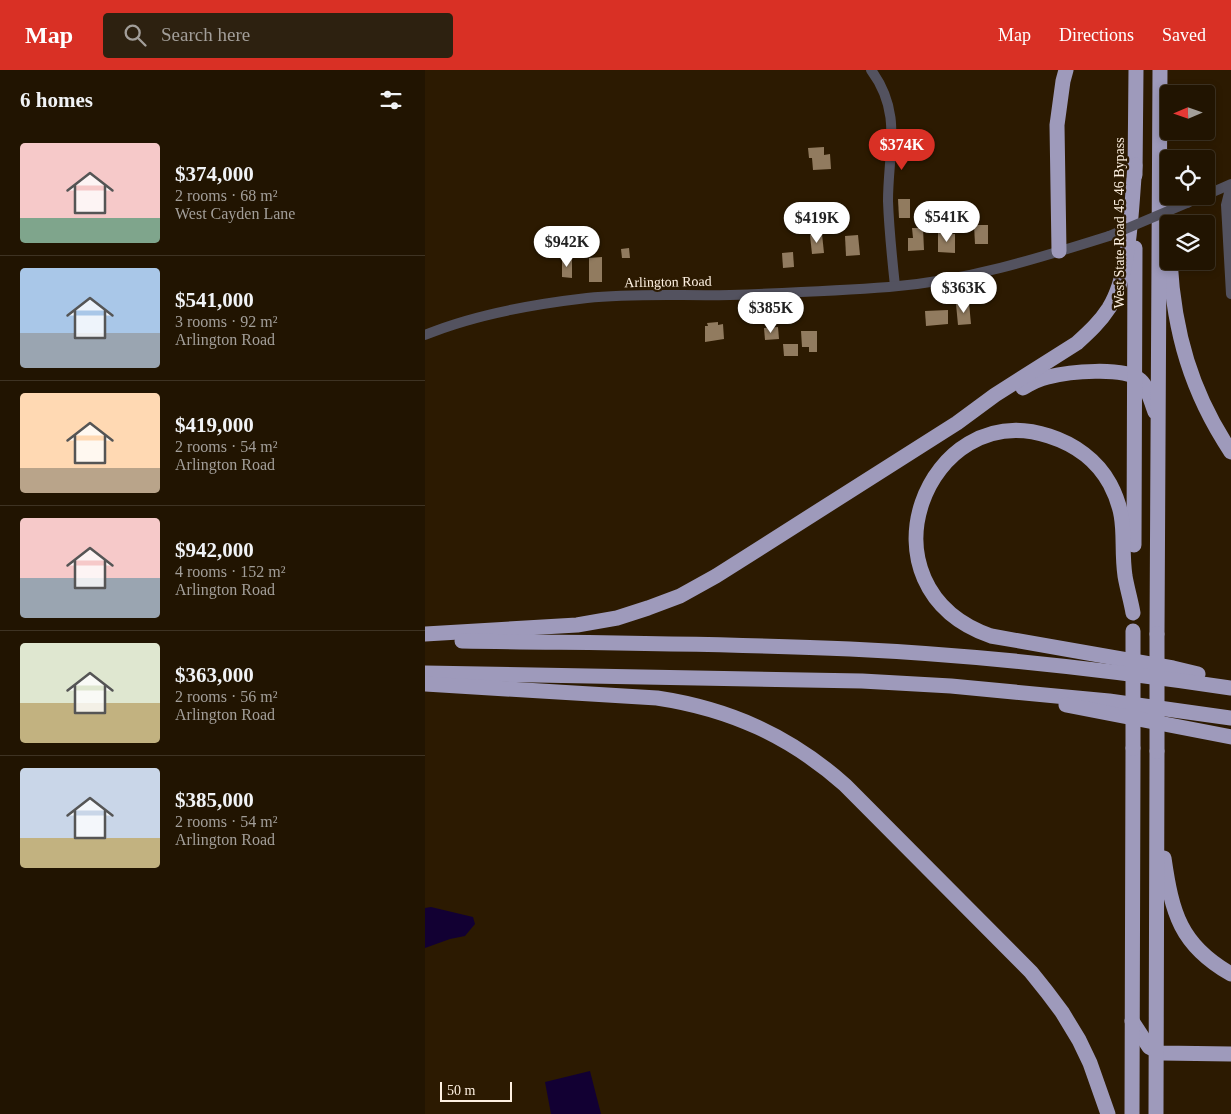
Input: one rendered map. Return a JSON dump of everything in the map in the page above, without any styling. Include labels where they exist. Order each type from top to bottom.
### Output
[{"type":"highway","points":[[1059,252],[1057,124],[1066,70]]},
{"type":"highway","name":"West State Road 45 46 Bypass","points":[[1133,613],[1136,70]]},
{"type":"highway","points":[[1156,1114],[1159,70]]},
{"type":"highway","points":[[1159,87],[1167,215]]},
{"type":"highway","points":[[957,424],[995,395],[1077,342],[1104,316],[1117,291],[1124,269],[1135,165]]},
{"type":"highway","points":[[1171,270],[1176,322],[1188,366],[1205,409],[1231,452]]},
{"type":"highway","points":[[425,634],[577,625],[617,618],[679,596],[725,571],[957,424],[1030,384],[1049,376],[1065,373],[1111,372],[1135,377],[1143,384],[1158,420]]},
{"type":"highway","points":[[1132,1114],[1133,748],[1133,631],[1133,613],[1125,576],[1124,536],[1120,507],[1102,471],[1081,451],[1068,443],[1044,434],[1023,431],[1003,432],[984,437],[964,448],[946,463],[933,478],[922,498],[918,511],[915,540],[917,556],[927,583],[944,608],[955,618],[969,627],[991,636],[1173,668],[1231,683]]},
{"type":"highway","points":[[425,640],[753,646],[902,652],[1078,667],[1231,688]]},
{"type":"highway","points":[[425,673],[836,680],[1004,691],[1109,701],[1231,718]]},
{"type":"highway","points":[[425,684],[657,698],[677,701],[728,716],[763,729],[788,742],[821,765],[845,785],[1031,972],[1062,1012],[1079,1040],[1090,1063],[1108,1114]]},
{"type":"highway","points":[[1004,691],[1092,711],[1231,737]]},
{"type":"highway","points":[[1157,770],[1161,833],[1170,897],[1177,919],[1201,953],[1219,968],[1231,974]]},
{"type":"highway","points":[[1132,1021],[1149,1047],[1156,1051],[1166,1054],[1231,1054]]},
{"type":"street","points":[[871,70],[883,88],[891,116],[888,203],[895,286]]},
{"type":"street","points":[[1215,190],[1231,184]]},
{"type":"street","points":[[1231,184],[1227,205],[1231,294]]},
{"type":"street","name":"Arlington Road","points":[[425,335],[455,324],[498,313],[587,298],[770,294],[934,282],[992,270],[1059,252],[1109,236],[1182,205]]},
{"type":"shaded area","points":[[431,907],[473,917],[475,924],[465,936],[425,948],[425,908]]},
{"type":"shaded area","points":[[590,1071],[601,1114],[551,1114],[545,1082]]},
{"type":"building","points":[[824,147],[824,155],[830,154],[831,169],[813,170],[812,158],[809,158],[808,148]]},
{"type":"building","points":[[898,199],[910,199],[910,218],[899,218]]},
{"type":"building","points":[[974,225],[988,225],[988,244],[975,244]]},
{"type":"building","points":[[912,228],[923,228],[924,250],[908,251],[908,238],[913,238]]},
{"type":"building","points":[[938,233],[955,234],[955,253],[938,252]]},
{"type":"building","points":[[822,234],[824,253],[812,254],[810,235]]},
{"type":"building","points":[[858,235],[860,255],[846,256],[845,236]]},
{"type":"building","points":[[629,248],[630,258],[622,258],[621,249]]},
{"type":"building","points":[[793,252],[794,267],[783,268],[782,253]]},
{"type":"building","points":[[602,257],[602,282],[589,282],[589,258]]},
{"type":"building","points":[[562,259],[572,259],[572,278],[562,277]]},
{"type":"building","points":[[969,303],[971,324],[958,325],[956,304]]},
{"type":"building","points":[[948,310],[948,324],[926,326],[925,311]]},
{"type":"building","points":[[718,322],[718,325],[723,324],[724,339],[705,342],[705,326],[708,326],[707,323]]},
{"type":"building","points":[[778,327],[779,339],[765,340],[764,328]]},
{"type":"building","points":[[801,331],[817,331],[817,352],[809,352],[809,347],[802,347]]},
{"type":"building","points":[[783,344],[798,344],[798,356],[784,356]]}]
